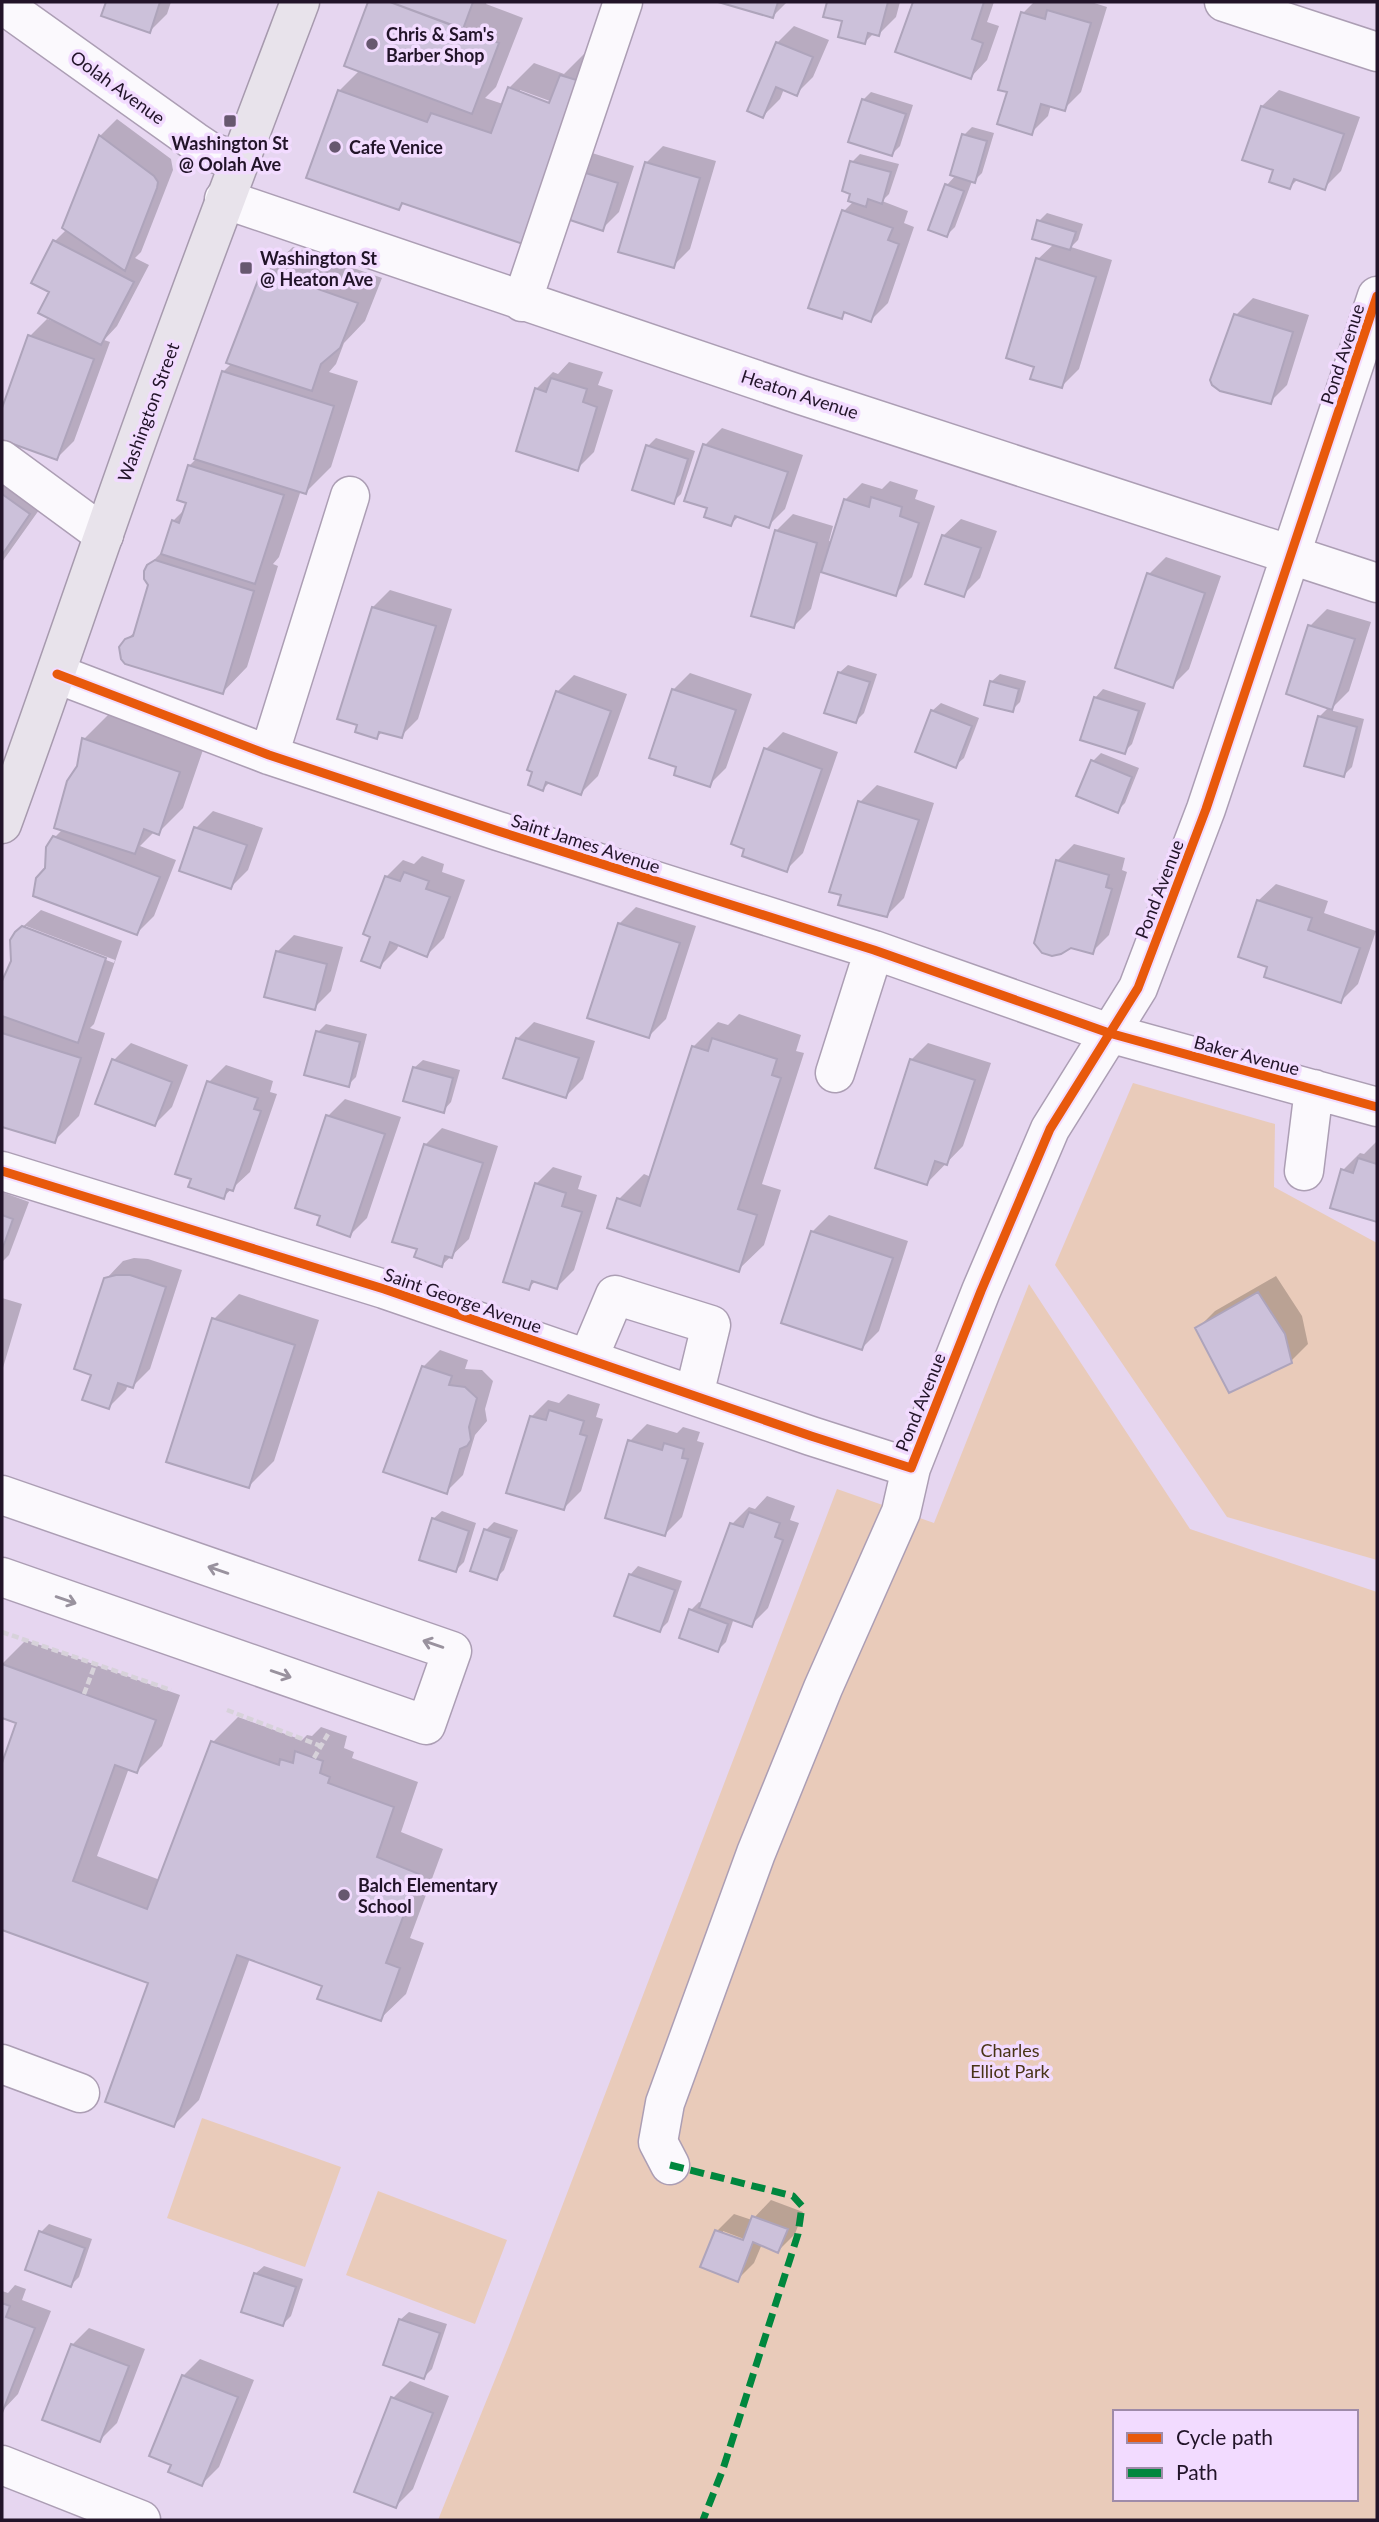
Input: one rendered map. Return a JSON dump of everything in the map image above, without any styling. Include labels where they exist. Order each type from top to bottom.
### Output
[{"type":"main road","name":"Washington Street","points":[[2,824],[12,763],[38,719],[57,674],[224,199],[300,2]]},
{"type":"street","points":[[522,302],[623,2]]},
{"type":"street","points":[[1224,2],[1377,51]]},
{"type":"street","name":"Oolah Avenue","points":[[2,4],[194,141],[209,151],[239,162]]},
{"type":"street","name":"Heaton Avenue","points":[[224,199],[522,302],[1377,583]]},
{"type":"street","name":"Pond Avenue","points":[[670,2165],[658,2142],[665,2103],[766,1828],[823,1688],[901,1513],[911,1468],[981,1291],[1050,1129],[1138,988],[1206,809],[1293,555],[1377,296]]},
{"type":"street","points":[[2,460],[104,534]]},
{"type":"street","points":[[269,755],[350,496]]},
{"type":"street","name":"Saint James Avenue","points":[[57,674],[269,755],[874,950],[1109,1032]]},
{"type":"street","points":[[835,1073],[874,950]]},
{"type":"street","name":"Baker Avenue","points":[[1109,1032],[1377,1107]]},
{"type":"street","points":[[1304,1171],[1314,1089]]},
{"type":"street","name":"Saint George Avenue","points":[[2,1171],[384,1289],[911,1468]]},
{"type":"street","points":[[587,1359],[615,1295],[711,1325],[694,1395]]},
{"type":"street","points":[[2,1495],[452,1651],[426,1725],[2,1577]]},
{"type":"street","points":[[2,2064],[80,2093]]},
{"type":"street","points":[[2,2465],[141,2520]]},
{"type":"path","points":[[2,1632],[171,1690]]},
{"type":"path","points":[[84,1694],[99,1654]]},
{"type":"path","points":[[227,1710],[321,1746]]},
{"type":"path","points":[[314,1758],[331,1727]]},
{"type":"green space","points":[[1133,1083],[1275,1124],[1274,1187],[1377,1243],[1377,1560],[1227,1517],[1055,1265]]},
{"type":"green space","name":"Charles Elliot Park","points":[[1029,1284],[1190,1529],[1377,1592],[1377,2520],[438,2520],[507,2350],[837,1489],[934,1523]]},
{"type":"green space","points":[[202,2118],[341,2167],[305,2267],[167,2218]]},
{"type":"green space","points":[[378,2191],[507,2240],[475,2324],[346,2275]]},
{"type":"building","points":[[106,2],[160,2],[150,33],[101,16]]},
{"type":"building","points":[[368,2],[390,2],[499,43],[472,114],[344,66]]},
{"type":"building","points":[[390,2],[473,2],[463,29]]},
{"type":"building","points":[[718,2],[778,2],[773,18]]},
{"type":"building","points":[[827,2],[888,2],[879,36],[868,33],[865,44],[838,37],[842,21],[823,17]]},
{"type":"building","points":[[913,2],[984,2],[972,39],[983,43],[971,79],[895,52]]},
{"type":"building","points":[[1047,10],[1091,23],[1065,111],[1041,104],[1032,135],[997,124],[1007,92],[998,90],[1021,12],[1045,19]]},
{"type":"building","points":[[776,42],[813,57],[797,96],[776,87],[763,118],[747,111]]},
{"type":"building","points":[[560,75],[583,82],[526,245],[402,203],[399,210],[306,178],[338,90],[427,122],[431,113],[491,133],[508,87],[549,103]]},
{"type":"building","points":[[862,99],[906,114],[892,156],[848,142]]},
{"type":"building","points":[[1261,106],[1344,134],[1325,190],[1294,179],[1290,189],[1269,182],[1273,170],[1242,160]]},
{"type":"building","points":[[962,134],[987,141],[975,183],[950,175]]},
{"type":"building","points":[[99,135],[154,176],[158,182],[125,271],[62,228]]},
{"type":"building","points":[[850,161],[891,172],[882,204],[868,199],[866,207],[848,201],[850,194],[842,191]]},
{"type":"building","points":[[645,162],[700,178],[674,268],[618,252]]},
{"type":"building","points":[[573,169],[618,183],[603,231],[558,216]]},
{"type":"building","points":[[945,184],[964,191],[947,237],[928,230]]},
{"type":"building","points":[[842,210],[893,228],[888,240],[899,244],[871,322],[844,312],[842,319],[808,308]]},
{"type":"building","points":[[1037,220],[1076,232],[1070,250],[1032,239]]},
{"type":"building","points":[[53,240],[134,282],[101,345],[38,313],[49,292],[31,283]]},
{"type":"building","points":[[1036,258],[1096,277],[1062,388],[1030,379],[1034,367],[1006,358]]},
{"type":"building","points":[[267,271],[358,303],[340,348],[321,364],[312,391],[226,363],[260,275]]},
{"type":"building","points":[[1234,314],[1293,332],[1271,404],[1220,391],[1212,385],[1210,380]]},
{"type":"building","points":[[28,335],[94,359],[57,460],[2,440],[2,408]]},
{"type":"building","points":[[222,371],[334,406],[306,494],[194,459]]},
{"type":"building","points":[[551,378],[587,389],[583,402],[597,407],[578,471],[516,451],[535,388],[546,392]]},
{"type":"building","points":[[703,444],[788,472],[769,528],[735,516],[731,526],[704,517],[707,508],[684,501]]},
{"type":"building","points":[[646,445],[688,459],[674,504],[632,490]]},
{"type":"building","points":[[188,465],[284,495],[255,584],[161,554],[172,520],[179,523],[186,503],[177,500]]},
{"type":"building","points":[[2,494],[30,514],[2,555]]},
{"type":"building","points":[[871,497],[902,507],[900,516],[919,523],[896,596],[821,572],[844,499],[869,507]]},
{"type":"building","points":[[775,530],[817,543],[794,628],[751,616]]},
{"type":"building","points":[[942,535],[981,548],[964,597],[925,584]]},
{"type":"building","points":[[155,560],[254,591],[223,694],[125,664],[121,659],[119,647],[125,639],[133,636],[148,585],[144,579],[144,571],[147,565]]},
{"type":"building","points":[[1147,573],[1205,593],[1173,688],[1115,668]]},
{"type":"building","points":[[372,607],[436,626],[402,738],[379,732],[377,739],[355,732],[357,725],[337,719]]},
{"type":"building","points":[[1308,625],[1355,639],[1332,710],[1286,694]]},
{"type":"building","points":[[838,672],[870,682],[856,723],[824,713]]},
{"type":"building","points":[[990,681],[1019,689],[1013,712],[984,705]]},
{"type":"building","points":[[672,689],[736,710],[710,787],[674,775],[676,767],[649,758]]},
{"type":"building","points":[[556,691],[611,711],[581,795],[546,782],[543,791],[528,785],[532,772],[527,770]]},
{"type":"building","points":[[1094,697],[1139,711],[1125,754],[1080,740]]},
{"type":"building","points":[[931,710],[972,726],[956,768],[915,752]]},
{"type":"building","points":[[1318,716],[1357,727],[1344,777],[1304,766]]},
{"type":"building","points":[[82,738],[180,772],[159,835],[144,829],[135,854],[54,828],[67,781],[77,766]]},
{"type":"building","points":[[764,748],[822,769],[787,872],[742,856],[744,849],[731,844]]},
{"type":"building","points":[[1091,760],[1132,777],[1118,813],[1076,796]]},
{"type":"building","points":[[858,801],[919,820],[887,917],[838,905],[841,895],[829,892]]},
{"type":"building","points":[[194,827],[247,845],[231,889],[179,871]]},
{"type":"building","points":[[53,836],[160,877],[137,935],[33,896],[36,878],[45,868],[46,847]]},
{"type":"building","points":[[1056,860],[1109,875],[1106,887],[1112,889],[1093,954],[1071,948],[1052,956],[1042,953],[1034,943]]},
{"type":"building","points":[[404,872],[429,881],[426,889],[450,897],[427,957],[390,942],[380,968],[361,961],[370,937],[363,934],[385,876],[400,881]]},
{"type":"building","points":[[1257,900],[1312,918],[1308,930],[1360,948],[1341,1003],[1264,977],[1267,967],[1238,957]]},
{"type":"building","points":[[618,923],[680,943],[649,1038],[587,1018]]},
{"type":"building","points":[[22,926],[106,958],[78,1043],[2,1016],[2,981],[11,961],[10,940]]},
{"type":"building","points":[[276,951],[327,964],[315,1010],[264,997]]},
{"type":"building","points":[[316,1031],[360,1042],[349,1087],[304,1075]]},
{"type":"building","points":[[2,1033],[81,1058],[55,1143],[2,1127]]},
{"type":"building","points":[[516,1038],[579,1058],[566,1098],[503,1078]]},
{"type":"building","points":[[712,1038],[777,1059],[772,1075],[781,1078],[738,1209],[757,1215],[739,1272],[607,1228],[617,1198],[640,1206],[692,1046],[708,1051]]},
{"type":"building","points":[[112,1059],[172,1082],[155,1126],[95,1104]]},
{"type":"building","points":[[910,1059],[975,1080],[947,1165],[935,1161],[927,1185],[875,1168]]},
{"type":"building","points":[[413,1067],[453,1078],[444,1113],[403,1101]]},
{"type":"building","points":[[207,1081],[258,1098],[254,1109],[261,1111],[233,1191],[227,1189],[224,1199],[188,1187],[191,1179],[175,1174]]},
{"type":"building","points":[[326,1115],[385,1134],[350,1237],[317,1225],[320,1216],[295,1208]]},
{"type":"building","points":[[424,1144],[483,1163],[452,1258],[445,1256],[442,1267],[414,1257],[417,1249],[392,1242]]},
{"type":"building","points":[[1358,1158],[1377,1164],[1377,1222],[1330,1208],[1341,1169],[1353,1173]]},
{"type":"building","points":[[535,1183],[566,1193],[562,1206],[582,1212],[557,1289],[532,1281],[529,1290],[503,1282]]},
{"type":"building","points":[[2,1215],[13,1219],[2,1250]]},
{"type":"building","points":[[811,1231],[893,1258],[862,1350],[781,1323]]},
{"type":"building","points":[[130,1275],[166,1287],[133,1388],[118,1383],[109,1409],[82,1400],[91,1375],[74,1369],[104,1278]]},
{"type":"building","points":[[1258,1292],[1285,1334],[1292,1363],[1229,1393],[1195,1328]]},
{"type":"building","points":[[212,1318],[295,1345],[249,1488],[166,1462]]},
{"type":"building","points":[[422,1366],[452,1376],[449,1385],[465,1387],[477,1398],[469,1427],[471,1440],[467,1446],[460,1449],[447,1494],[383,1472]]},
{"type":"building","points":[[549,1410],[584,1421],[580,1434],[587,1436],[564,1510],[506,1493],[530,1416],[546,1420]]},
{"type":"building","points":[[628,1440],[662,1450],[664,1443],[684,1449],[682,1458],[688,1459],[665,1536],[605,1518]]},
{"type":"building","points":[[749,1512],[780,1523],[775,1537],[783,1540],[752,1627],[699,1608],[730,1523],[743,1527]]},
{"type":"building","points":[[432,1518],[469,1531],[456,1572],[419,1560]]},
{"type":"building","points":[[484,1529],[511,1538],[497,1580],[470,1571]]},
{"type":"building","points":[[629,1574],[675,1590],[660,1632],[614,1616]]},
{"type":"building","points":[[689,1609],[728,1624],[718,1652],[679,1638]]},
{"type":"building","points":[[2,1664],[156,1720],[137,1773],[115,1765],[73,1881],[147,1909],[211,1741],[279,1765],[280,1759],[293,1763],[295,1751],[323,1761],[320,1773],[330,1777],[328,1783],[394,1807],[377,1857],[419,1874],[386,1963],[400,1968],[381,2021],[317,1999],[322,1986],[237,1955],[174,2127],[105,2102],[148,1983],[2,1930],[2,1763],[16,1723],[2,1718]]},
{"type":"building","points":[[752,2216],[788,2229],[778,2253],[753,2242],[738,2282],[700,2267],[715,2230],[743,2240]]},
{"type":"building","points":[[39,2231],[85,2248],[71,2287],[25,2270]]},
{"type":"building","points":[[254,2273],[296,2287],[283,2326],[241,2312]]},
{"type":"building","points":[[2,2303],[10,2306],[6,2317],[35,2328],[2,2413]]},
{"type":"building","points":[[399,2319],[440,2333],[424,2379],[383,2365]]},
{"type":"building","points":[[71,2344],[129,2366],[100,2442],[42,2420]]},
{"type":"building","points":[[182,2375],[238,2397],[202,2486],[168,2472],[171,2465],[149,2456]]},
{"type":"building","points":[[391,2397],[433,2413],[396,2508],[354,2492]]},
{"type":"marked path","points":[[670,2165],[793,2196],[802,2206],[798,2234],[723,2469],[703,2520]]},
{"type":"cycle path","points":[[2,1171],[384,1289],[911,1468],[981,1291],[1050,1129],[1138,988],[1206,809],[1377,296]]},
{"type":"cycle path","points":[[57,674],[269,755],[874,950],[1109,1033],[1377,1107]]},
{"type":"place","name":"Chris & Sam's Barber Shop","points":[[372,44]]},
{"type":"place","name":"Washington St @ Oolah Ave","points":[[230,121]]},
{"type":"place","name":"Cafe Venice","points":[[335,147]]},
{"type":"place","name":"Washington St @ Heaton Ave","points":[[246,268]]},
{"type":"place","name":"Balch Elementary School","points":[[344,1895]]}]
